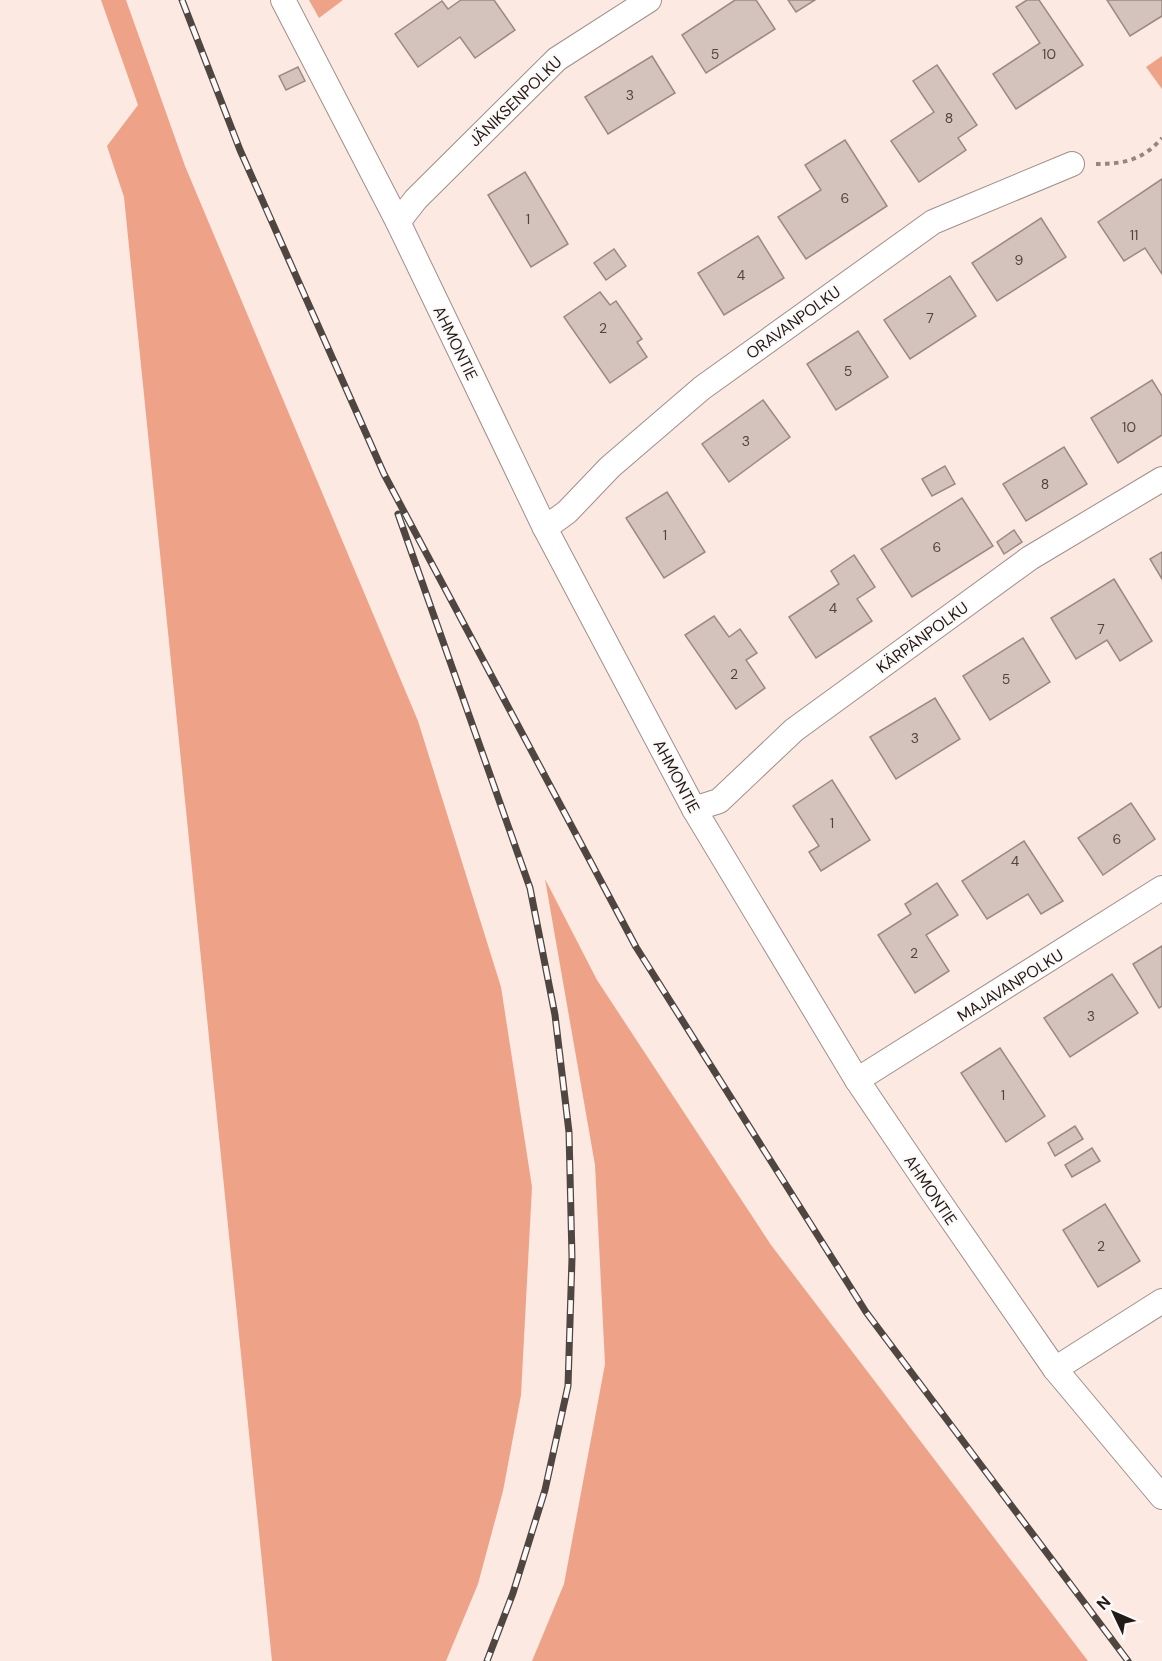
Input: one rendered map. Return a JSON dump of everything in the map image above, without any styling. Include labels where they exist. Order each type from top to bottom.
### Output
[{"type":"street","name":"AHMONTIE","points":[[283,0],[398,222],[545,528],[693,809],[857,1080],[1055,1369],[1162,1497]]},
{"type":"street","name":"JÄNIKSENPOLKU","points":[[398,222],[416,199],[557,59],[649,0]]},
{"type":"street","name":"ORAVANPOLKU","points":[[545,528],[567,512],[610,467],[702,388],[933,222],[1072,164]]},
{"type":"street","name":"KÄRPÄNPOLKU","points":[[693,809],[719,801],[794,730],[1030,558],[1162,479]]},
{"type":"street","name":"MAJAVANPOLKU","points":[[857,1080],[1162,888]]},
{"type":"street","points":[[1055,1369],[1162,1301]]},
{"type":"path","points":[[1072,164],[1125,164],[1156,146],[1162,138]]},
{"type":"shaded area","points":[[101,0],[126,0],[185,166],[418,721],[501,987],[532,1187],[521,1395],[503,1491],[478,1584],[446,1661],[272,1661],[124,197],[107,146],[138,105]]},
{"type":"shaded area","points":[[309,0],[343,0],[319,18]]},
{"type":"shaded area","points":[[1162,56],[1162,89],[1146,67]]},
{"type":"shaded area","points":[[545,879],[597,980],[771,1245],[1088,1661],[532,1661],[564,1584],[605,1364],[595,1165]]},
{"type":"building","points":[[461,0],[494,0],[515,30],[475,58],[460,37],[418,67],[395,34],[442,1],[448,9]]},
{"type":"building","points":[[735,0],[756,0],[775,29],[706,73],[682,35]]},
{"type":"building","points":[[788,0],[815,0],[796,12]]},
{"type":"building","points":[[1027,0],[1039,0],[1083,65],[1016,109],[993,74],[1040,43],[1016,7]]},
{"type":"building","points":[[1107,0],[1162,0],[1162,16],[1130,36]]},
{"type":"building","points":[[652,56],[675,93],[608,134],[585,97]]},
{"type":"building","points":[[937,65],[977,125],[958,138],[966,150],[919,182],[891,141],[934,112],[913,81]]},
{"type":"building","points":[[298,67],[305,81],[286,90],[279,76]]},
{"type":"building","points":[[845,140],[887,206],[806,259],[778,217],[821,190],[805,165]]},
{"type":"building","points":[[525,172],[568,244],[531,267],[488,195]]},
{"type":"building","points":[[1162,179],[1162,274],[1145,248],[1124,261],[1098,222]]},
{"type":"building","points":[[1041,218],[1066,257],[997,301],[972,263]]},
{"type":"building","points":[[758,236],[784,278],[724,315],[698,273]]},
{"type":"building","points":[[614,249],[626,266],[606,280],[594,263]]},
{"type":"building","points":[[950,276],[976,316],[910,359],[884,320]]},
{"type":"building","points":[[600,292],[610,305],[616,301],[642,339],[637,342],[647,357],[610,383],[564,317]]},
{"type":"building","points":[[858,331],[888,377],[836,410],[807,364]]},
{"type":"building","points":[[1152,380],[1162,396],[1162,435],[1118,463],[1091,418]]},
{"type":"building","points":[[763,400],[790,437],[729,482],[702,444]]},
{"type":"building","points":[[1064,447],[1087,484],[1026,521],[1003,484]]},
{"type":"building","points":[[945,466],[955,484],[932,496],[922,479]]},
{"type":"building","points":[[667,492],[705,552],[664,578],[626,518]]},
{"type":"building","points":[[962,498],[993,546],[912,597],[881,549]]},
{"type":"building","points":[[1014,530],[1022,542],[1004,554],[997,542]]},
{"type":"building","points":[[1162,552],[1162,579],[1150,559]]},
{"type":"building","points":[[854,555],[875,587],[857,599],[872,621],[816,658],[789,617],[839,584],[831,571]]},
{"type":"building","points":[[1114,579],[1152,641],[1120,661],[1107,640],[1076,659],[1051,618]]},
{"type":"building","points":[[714,616],[729,637],[740,629],[757,653],[746,660],[765,688],[736,709],[685,635]]},
{"type":"building","points":[[1023,638],[1050,682],[990,720],[963,676]]},
{"type":"building","points":[[935,698],[960,739],[896,779],[870,737]]},
{"type":"building","points":[[832,780],[870,840],[821,871],[809,852],[819,846],[793,806]]},
{"type":"building","points":[[1131,803],[1155,839],[1103,875],[1078,838]]},
{"type":"building","points":[[1024,841],[1063,901],[1041,914],[1028,894],[987,919],[962,881]]},
{"type":"building","points":[[937,883],[958,915],[926,935],[949,971],[915,993],[878,935],[911,914],[905,904]]},
{"type":"building","points":[[1162,946],[1162,1006],[1159,1008],[1133,964]]},
{"type":"building","points":[[1112,974],[1138,1013],[1070,1057],[1044,1018]]},
{"type":"building","points":[[1000,1048],[1045,1116],[1006,1142],[961,1073]]},
{"type":"building","points":[[1075,1126],[1083,1139],[1055,1156],[1048,1143]]},
{"type":"building","points":[[1092,1148],[1100,1161],[1072,1177],[1065,1165]]},
{"type":"building","points":[[1105,1204],[1140,1261],[1098,1287],[1063,1230]]},
{"type":"railway","points":[[182,0],[240,150],[384,474],[636,947],[866,1312],[1128,1661]]},
{"type":"railway","points":[[398,514],[530,888],[555,1015],[569,1132],[572,1258],[568,1386],[545,1490],[513,1593],[487,1661]]}]
